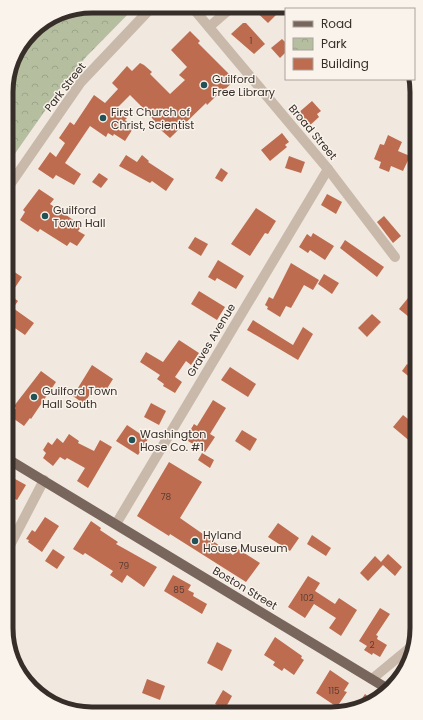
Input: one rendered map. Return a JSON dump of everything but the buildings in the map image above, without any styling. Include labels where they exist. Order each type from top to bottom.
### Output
[{"type":"main road","name":"Boston Street","points":[[13,462],[385,686]]},
{"type":"street","name":"Park Street","points":[[13,180],[81,82],[146,13]]},
{"type":"street","name":"Broad Street","points":[[197,13],[328,169],[395,258]]},
{"type":"street","points":[[209,27],[225,13]]},
{"type":"street","name":"Graves Avenue","points":[[116,524],[305,205],[328,169]]},
{"type":"street","points":[[13,540],[44,480]]},
{"type":"street","points":[[372,679],[406,651]]},
{"type":"green space","points":[[87,13],[129,13],[86,57],[63,85],[13,156],[14,82],[19,62],[29,44],[48,26],[67,17]]},
{"type":"place","name":"Guilford Free Library","points":[[204,85]]},
{"type":"place","name":"First Church of Christ, Scientist","points":[[103,118]]},
{"type":"place","name":"Guilford Town Hall","points":[[45,216]]},
{"type":"place","name":"Guilford Town Hall South","points":[[34,397]]},
{"type":"place","name":"Washington Hose Co. #1","points":[[132,440]]},
{"type":"place","name":"Hyland House Museum","points":[[195,541]]}]
